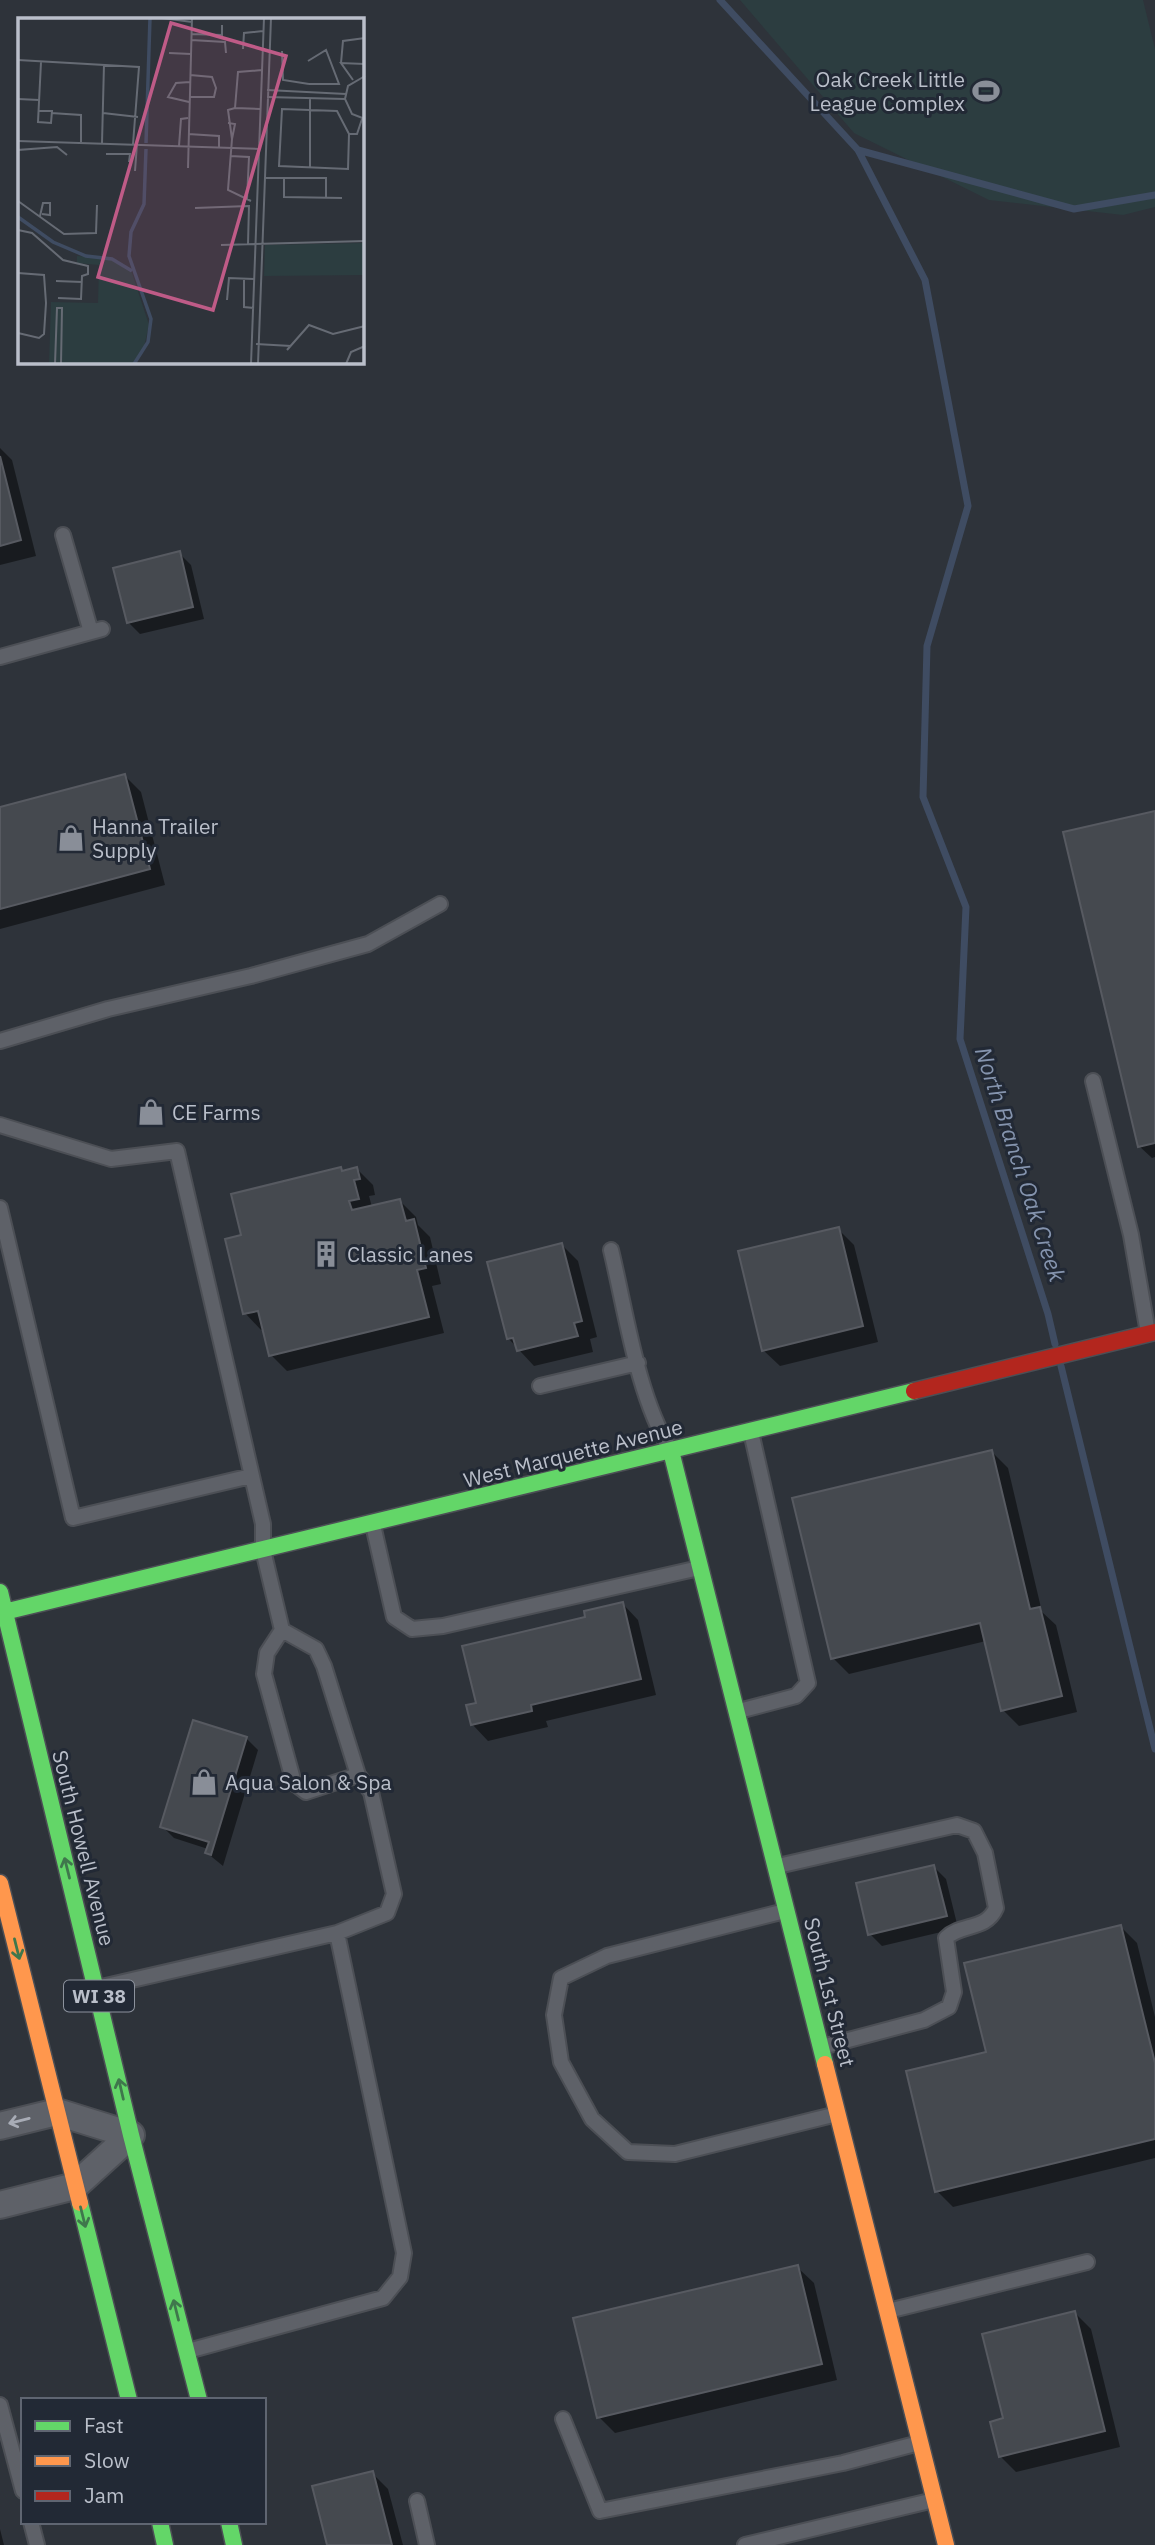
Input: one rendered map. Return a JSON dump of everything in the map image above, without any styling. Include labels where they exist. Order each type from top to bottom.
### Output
[{"type":"street","name":"West Marquette Avenue","points":[[2,1612],[1152,1333]]},
{"type":"street","name":"South 1st Street","points":[[671,1451],[946,2545]]},
{"type":"street","name":"South Howell Avenue","points":[[0,1592],[2,1612],[199,2398]]},
{"type":"street","name":"WI 38","points":[[0,1883],[128,2398]]},
{"type":"street","points":[[0,2126],[57,2112],[131,2135]]},
{"type":"street","points":[[0,2205],[75,2186],[131,2135]]},
{"type":"street","points":[[160,2524],[165,2545]]},
{"type":"street","points":[[229,2524],[234,2545]]},
{"type":"lane","points":[[0,657],[97,630],[63,535]]},
{"type":"lane","points":[[0,1041],[108,1009],[251,976],[368,944],[440,904]]},
{"type":"lane","points":[[1093,1082],[1152,1333]]},
{"type":"lane","points":[[0,1125],[111,1159],[177,1151],[264,1524],[263,1549],[282,1630],[267,1653],[264,1674],[294,1783],[306,1792],[358,1775]]},
{"type":"lane","points":[[0,1208],[73,1518],[251,1476]]},
{"type":"lane","points":[[611,1250],[638,1363],[657,1428],[671,1451]]},
{"type":"lane","points":[[540,1386],[638,1363]]},
{"type":"lane","points":[[737,1711],[796,1696],[808,1683],[751,1431]]},
{"type":"lane","points":[[372,1523],[394,1617],[412,1629],[443,1626],[701,1568]]},
{"type":"lane","points":[[97,1989],[337,1933],[387,1913],[394,1894],[371,1792],[358,1775],[324,1666],[316,1649],[282,1630]]},
{"type":"lane","points":[[777,1866],[957,1825],[974,1831],[985,1853],[996,1908],[985,1922],[953,1932],[946,1938],[954,1992],[949,2007],[924,2020],[822,2047]]},
{"type":"lane","points":[[788,1910],[607,1956],[561,1978],[554,2015],[561,2062],[592,2119],[628,2152],[675,2154],[839,2114]]},
{"type":"lane","points":[[187,2351],[383,2298],[400,2277],[404,2253],[337,1933]]},
{"type":"lane","points":[[888,2311],[1087,2262]]},
{"type":"lane","points":[[0,2405],[21,2484]]},
{"type":"lane","points":[[563,2419],[600,2511],[843,2463],[921,2443]]},
{"type":"lane","points":[[745,2545],[935,2500]]},
{"type":"lane","points":[[417,2501],[427,2545]]},
{"type":"lane","points":[[32,2524],[37,2545]]},
{"type":"shaded area","name":"Oak Creek Little League Complex","points":[[740,0],[1143,0],[1155,49],[1155,207],[1123,215],[989,200],[854,133]]},
{"type":"building","points":[[0,456],[21,540],[0,546]]},
{"type":"building","points":[[180,551],[193,607],[127,623],[113,568]]},
{"type":"building","name":"Hanna Trailer Supply","points":[[125,774],[150,869],[0,909],[0,807]]},
{"type":"building","points":[[1155,811],[1155,1143],[1138,1147],[1063,832]]},
{"type":"building","name":"Classic Lanes","points":[[341,1167],[342,1171],[357,1167],[360,1179],[354,1180],[359,1199],[349,1201],[352,1210],[400,1199],[406,1221],[414,1219],[426,1268],[417,1270],[429,1317],[269,1356],[258,1311],[243,1314],[225,1239],[241,1235],[231,1194]]},
{"type":"building","points":[[839,1227],[863,1326],[762,1351],[738,1251]]},
{"type":"building","points":[[562,1243],[582,1321],[574,1323],[578,1336],[517,1351],[513,1338],[507,1339],[487,1262]]},
{"type":"building","points":[[992,1450],[1030,1609],[1040,1607],[1062,1696],[1001,1711],[980,1623],[831,1659],[792,1498]]},
{"type":"building","points":[[623,1602],[641,1679],[531,1705],[532,1711],[471,1725],[466,1705],[476,1703],[462,1646],[585,1617],[584,1611]]},
{"type":"building","name":"Aqua Salon & Spa","points":[[193,1720],[247,1737],[211,1855],[205,1853],[209,1842],[160,1827]]},
{"type":"building","points":[[934,1865],[947,1916],[868,1935],[856,1883]]},
{"type":"building","points":[[1121,1925],[1155,2063],[1155,2139],[935,2192],[906,2071],[986,2052],[964,1963]]},
{"type":"building","points":[[798,2265],[822,2364],[597,2418],[573,2318]]},
{"type":"building","points":[[1075,2311],[1105,2431],[999,2457],[990,2422],[1003,2418],[982,2334]]},
{"type":"building","points":[[373,2471],[392,2545],[327,2545],[312,2486]]},
{"type":"waterway","name":"North Branch Oak Creek","points":[[720,0],[858,150],[925,280],[968,506],[927,646],[923,797],[966,907],[960,1039],[1048,1314],[1055,1344]]},
{"type":"waterway","name":"North Branch Oak Creek","points":[[858,150],[1074,209],[1155,195]]},
{"type":"waterway","name":"North Branch Oak Creek","points":[[1061,1366],[1155,1749]]},
{"type":"traffic: fast","points":[[0,1613],[914,1391]]},
{"type":"traffic: fast","points":[[671,1451],[825,2064]]},
{"type":"traffic: fast","points":[[0,1592],[131,2135],[198,2398]]},
{"type":"traffic: fast","points":[[80,2203],[129,2398]]},
{"type":"traffic: fast","points":[[160,2524],[165,2545]]},
{"type":"traffic: fast","points":[[229,2524],[234,2545]]},
{"type":"traffic: slow","points":[[0,1883],[80,2203]]},
{"type":"traffic: slow","points":[[825,2064],[946,2545]]},
{"type":"traffic: jam","points":[[914,1391],[1155,1332]]},
{"type":"place","name":"Oak Creek Little League Complex","points":[[986,91]]},
{"type":"place","name":"Hanna Trailer Supply","points":[[71,838]]},
{"type":"place","name":"CE Farms","points":[[151,1112]]},
{"type":"place","name":"Classic Lanes","points":[[326,1254]]},
{"type":"place","name":"Aqua Salon & Spa","points":[[204,1782]]}]
